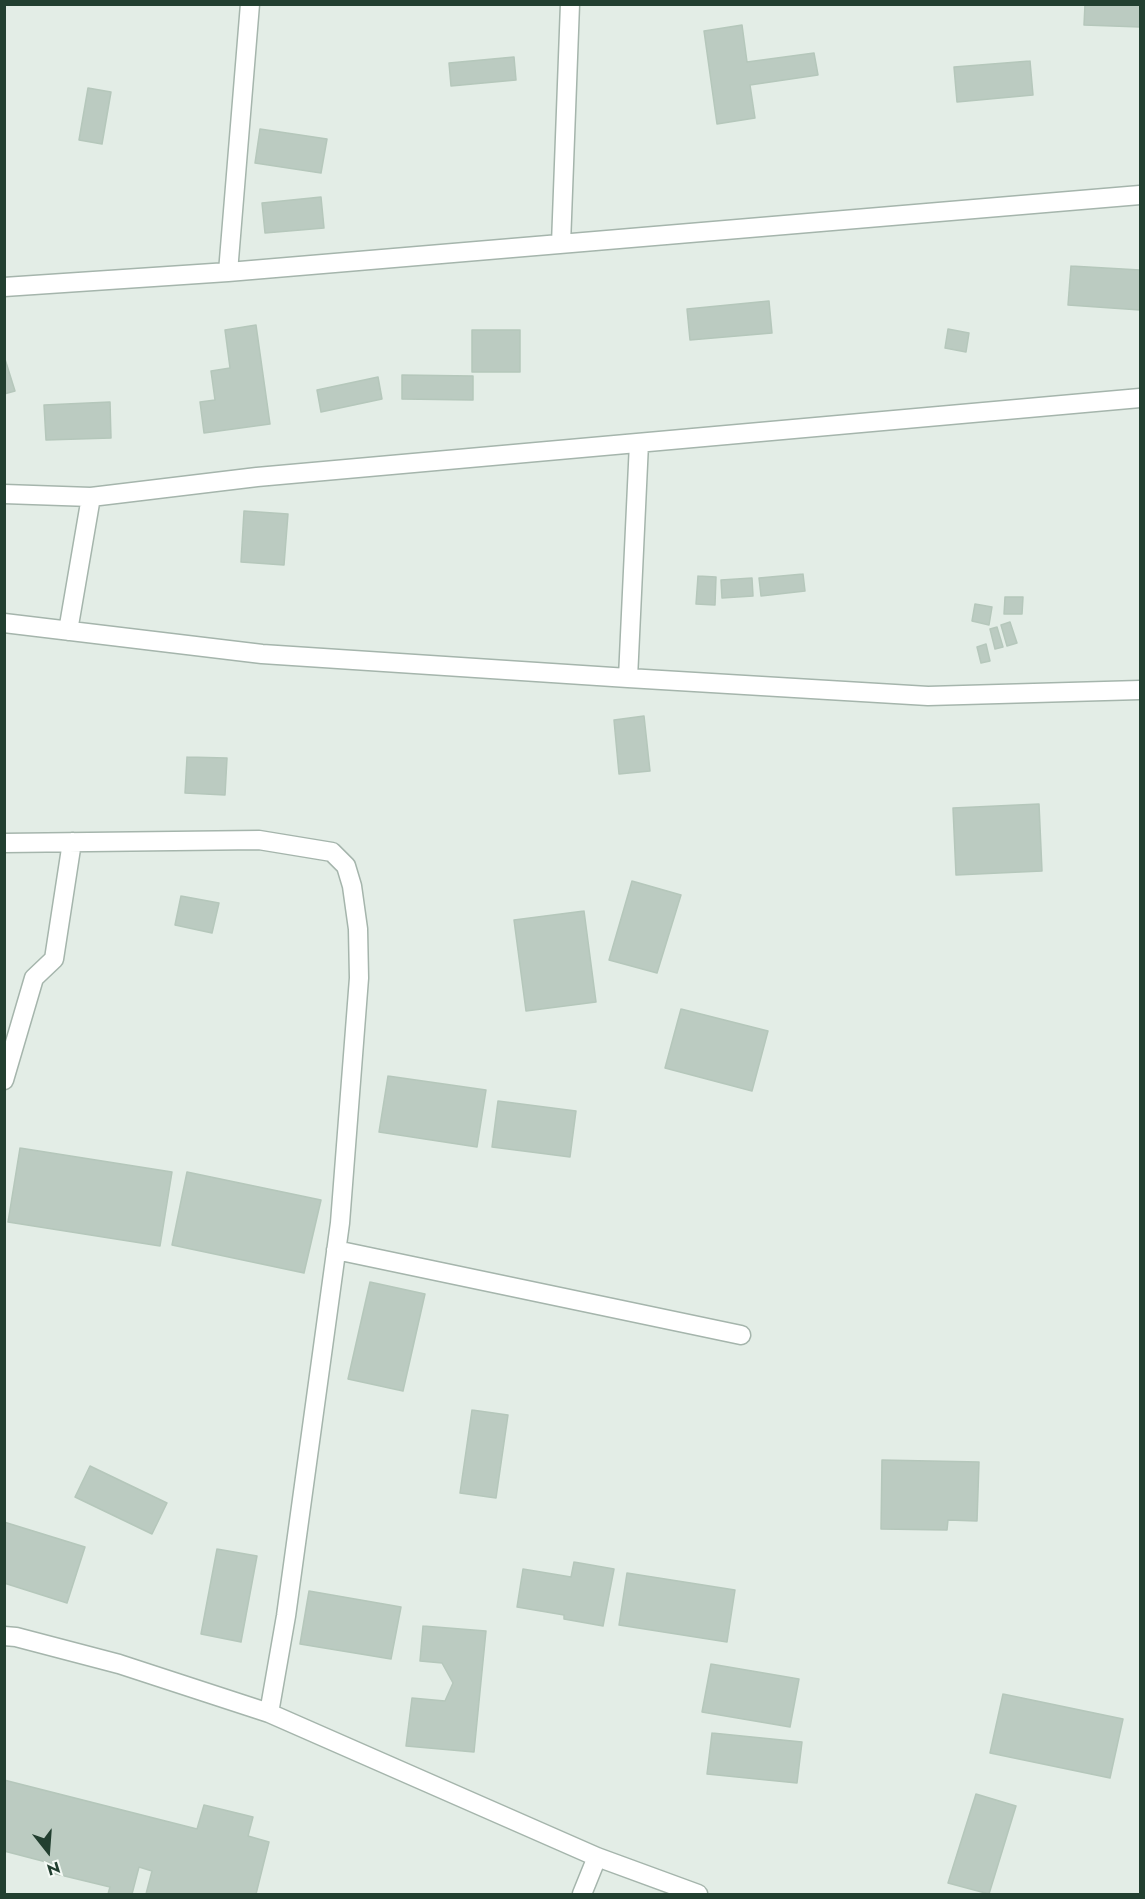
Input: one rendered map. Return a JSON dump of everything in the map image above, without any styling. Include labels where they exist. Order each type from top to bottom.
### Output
[{"type":"street","points":[[228,272],[249,4]]},
{"type":"street","points":[[561,244],[570,4]]},
{"type":"street","points":[[4,287],[228,272],[1140,195]]},
{"type":"street","points":[[4,494],[91,497],[257,477],[1140,398]]},
{"type":"street","points":[[628,678],[639,443]]},
{"type":"street","points":[[68,631],[91,497]]},
{"type":"street","points":[[4,622],[261,654],[928,696],[1140,690]]},
{"type":"street","points":[[4,843],[259,840],[332,852],[346,866],[352,886],[358,929],[359,978],[336,1250],[286,1616],[269,1713]]},
{"type":"street","points":[[4,1080],[34,978],[54,959],[72,842]]},
{"type":"street","points":[[336,1250],[741,1335]]},
{"type":"street","points":[[4,1636],[16,1637],[119,1664],[269,1713],[597,1857],[698,1894]]},
{"type":"street","points":[[582,1894],[597,1857]]},
{"type":"building","points":[[1085,4],[1140,4],[1140,27],[1084,25]]},
{"type":"building","points":[[742,25],[747,62],[814,53],[818,75],[750,85],[755,118],[717,124],[704,31]]},
{"type":"building","points":[[514,57],[516,80],[451,86],[449,63]]},
{"type":"building","points":[[1030,61],[1033,95],[957,102],[954,67]]},
{"type":"building","points":[[88,88],[111,92],[102,144],[79,140]]},
{"type":"building","points":[[260,129],[327,139],[321,173],[255,163]]},
{"type":"building","points":[[321,197],[324,228],[265,233],[262,203]]},
{"type":"building","points":[[1071,266],[1140,270],[1140,310],[1068,305]]},
{"type":"building","points":[[769,301],[772,333],[690,340],[687,309]]},
{"type":"building","points":[[256,325],[270,424],[204,433],[200,402],[215,400],[211,371],[230,368],[225,330]]},
{"type":"building","points":[[948,329],[969,333],[966,352],[945,348]]},
{"type":"building","points":[[472,330],[520,330],[520,372],[472,372]]},
{"type":"building","points":[[4,356],[15,391],[4,394]]},
{"type":"building","points":[[402,375],[473,376],[473,400],[402,399]]},
{"type":"building","points":[[378,377],[382,399],[321,412],[317,390]]},
{"type":"building","points":[[110,402],[111,438],[46,440],[44,405]]},
{"type":"building","points":[[244,511],[288,514],[284,565],[241,562]]},
{"type":"building","points":[[803,574],[805,591],[761,596],[759,578]]},
{"type":"building","points":[[698,576],[716,577],[715,605],[696,604]]},
{"type":"building","points":[[752,578],[753,596],[722,598],[721,580]]},
{"type":"building","points":[[1005,597],[1023,597],[1022,614],[1004,614]]},
{"type":"building","points":[[975,604],[992,607],[989,625],[972,621]]},
{"type":"building","points":[[1010,622],[1017,643],[1007,646],[1001,625]]},
{"type":"building","points":[[997,627],[1003,647],[995,649],[990,629]]},
{"type":"building","points":[[986,644],[990,661],[981,663],[977,647]]},
{"type":"building","points":[[644,716],[650,771],[619,774],[614,720]]},
{"type":"building","points":[[187,757],[227,758],[225,795],[185,793]]},
{"type":"building","points":[[1039,804],[1042,871],[956,875],[953,808]]},
{"type":"building","points":[[632,881],[681,895],[657,973],[609,960]]},
{"type":"building","points":[[181,896],[219,903],[212,933],[175,925]]},
{"type":"building","points":[[584,911],[596,1002],[526,1011],[514,920]]},
{"type":"building","points":[[681,1009],[768,1031],[752,1091],[665,1068]]},
{"type":"building","points":[[388,1076],[486,1090],[477,1147],[379,1132]]},
{"type":"building","points":[[498,1101],[576,1111],[570,1157],[492,1147]]},
{"type":"building","points":[[20,1148],[172,1172],[160,1246],[8,1222]]},
{"type":"building","points":[[187,1172],[321,1200],[304,1273],[172,1245]]},
{"type":"building","points":[[370,1282],[425,1294],[403,1391],[348,1379]]},
{"type":"building","points":[[472,1410],[508,1415],[496,1498],[460,1493]]},
{"type":"building","points":[[882,1460],[979,1462],[977,1521],[948,1520],[947,1530],[881,1529]]},
{"type":"building","points":[[90,1466],[167,1503],[152,1534],[75,1497]]},
{"type":"building","points":[[4,1522],[85,1547],[67,1603],[4,1583]]},
{"type":"building","points":[[217,1549],[257,1556],[241,1642],[201,1634]]},
{"type":"building","points":[[574,1562],[614,1569],[603,1626],[564,1619],[564,1615],[517,1607],[523,1569],[571,1577]]},
{"type":"building","points":[[627,1573],[735,1590],[727,1642],[619,1625]]},
{"type":"building","points":[[309,1591],[401,1607],[391,1659],[300,1644]]},
{"type":"building","points":[[423,1626],[486,1631],[474,1752],[406,1746],[412,1698],[445,1701],[453,1683],[442,1663],[420,1661]]},
{"type":"building","points":[[711,1664],[799,1679],[790,1727],[702,1712]]},
{"type":"building","points":[[1003,1694],[1123,1719],[1110,1778],[990,1753]]},
{"type":"building","points":[[712,1733],[802,1742],[797,1783],[707,1774]]},
{"type":"building","points":[[4,1780],[197,1829],[204,1805],[253,1817],[248,1836],[269,1842],[256,1894],[146,1894],[152,1871],[139,1867],[132,1894],[108,1894],[110,1887],[48,1872],[50,1863],[4,1851]]},
{"type":"building","points":[[976,1794],[1016,1806],[989,1894],[948,1883]]}]
